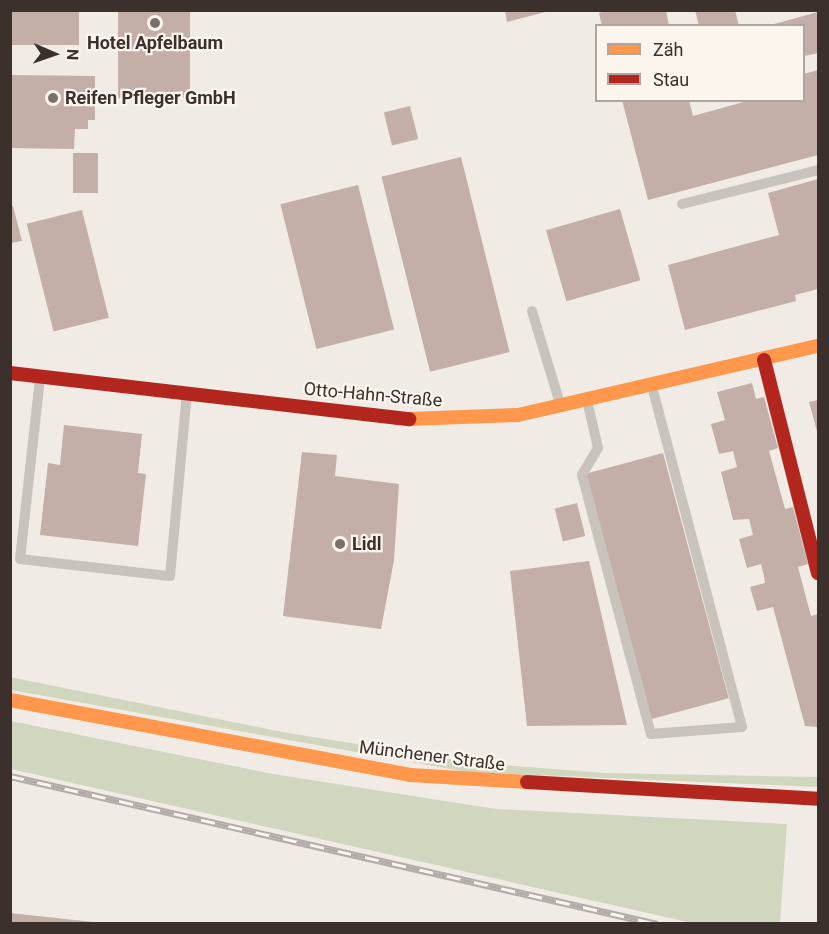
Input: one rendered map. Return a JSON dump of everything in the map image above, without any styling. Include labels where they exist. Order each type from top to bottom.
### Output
[{"type":"street","name":"Otto-Hahn-Straße","points":[[10,373],[431,421],[496,419],[586,396],[652,386],[819,346]]},
{"type":"street","points":[[764,360],[819,573]]},
{"type":"street","name":"Münchener Straße","points":[[10,700],[410,775],[819,799]]},
{"type":"lane","points":[[682,204],[819,170]]},
{"type":"lane","points":[[532,311],[561,404]]},
{"type":"lane","points":[[41,377],[20,559],[170,576],[187,394]]},
{"type":"lane","points":[[586,396],[598,448],[582,475],[651,734],[742,727],[652,386]]},
{"type":"green space","points":[[10,677],[282,732],[475,763],[605,773],[818,777],[818,787],[467,772],[11,690]]},
{"type":"green space","points":[[11,721],[273,774],[496,809],[787,824],[780,923],[692,923],[11,769]]},
{"type":"building","points":[[10,10],[79,10],[79,45],[10,45]]},
{"type":"building","points":[[118,10],[190,10],[190,98],[118,98]]},
{"type":"building","points":[[505,10],[549,10],[549,11],[507,22]]},
{"type":"building","points":[[608,10],[666,10],[669,24],[602,24],[599,13]]},
{"type":"building","points":[[695,10],[735,10],[738,24],[698,24]]},
{"type":"building","points":[[818,12],[818,53],[805,56],[805,24],[774,24]]},
{"type":"building","points":[[818,70],[818,155],[648,200],[623,102],[690,102],[693,116],[744,102],[805,102],[805,74]]},
{"type":"building","name":"Reifen Pfleger GmbH","points":[[10,75],[95,76],[95,120],[88,120],[88,129],[75,129],[74,149],[10,148]]},
{"type":"building","points":[[410,106],[418,139],[392,146],[384,113]]},
{"type":"building","points":[[73,153],[98,153],[98,193],[73,193]]},
{"type":"building","points":[[461,157],[510,352],[430,372],[381,177]]},
{"type":"building","points":[[818,179],[818,289],[795,295],[796,301],[685,330],[668,265],[779,235],[768,193]]},
{"type":"building","points":[[358,185],[394,330],[316,349],[280,204]]},
{"type":"building","points":[[13,206],[22,241],[10,243],[10,207]]},
{"type":"building","points":[[620,209],[640,280],[566,301],[546,230]]},
{"type":"building","points":[[82,210],[109,318],[54,331],[27,224]]},
{"type":"building","points":[[752,383],[756,399],[764,397],[778,448],[769,451],[785,509],[793,507],[808,564],[798,567],[811,616],[818,614],[818,727],[805,726],[773,607],[757,611],[750,587],[765,583],[764,576],[761,564],[747,568],[739,539],[753,535],[749,519],[733,520],[721,472],[737,467],[733,451],[719,454],[711,424],[725,420],[717,392]]},
{"type":"building","points":[[818,400],[818,435],[809,402]]},
{"type":"building","points":[[64,425],[142,434],[138,473],[146,474],[138,546],[40,535],[48,463],[60,465]]},
{"type":"building","points":[[302,452],[337,455],[335,476],[399,484],[394,560],[381,629],[283,616]]},
{"type":"building","points":[[663,453],[729,698],[651,719],[586,474]]},
{"type":"building","points":[[577,503],[585,536],[563,542],[555,509]]},
{"type":"building","points":[[589,561],[627,725],[527,726],[510,571]]},
{"type":"building","points":[[10,913],[93,922],[93,924],[10,924]]},
{"type":"railway","points":[[10,776],[657,924]]},
{"type":"traffic: slow","points":[[409,419],[518,415],[818,346]]},
{"type":"traffic: slow","points":[[10,700],[410,775],[527,782]]},
{"type":"traffic: jam","points":[[764,360],[818,573]]},
{"type":"traffic: jam","points":[[10,373],[409,419]]},
{"type":"traffic: jam","points":[[527,782],[818,799]]},
{"type":"place","name":"Hotel Apfelbaum","points":[[155,23]]},
{"type":"place","name":"Reifen Pfleger GmbH","points":[[53,98]]},
{"type":"place","name":"Lidl","points":[[340,544]]}]
